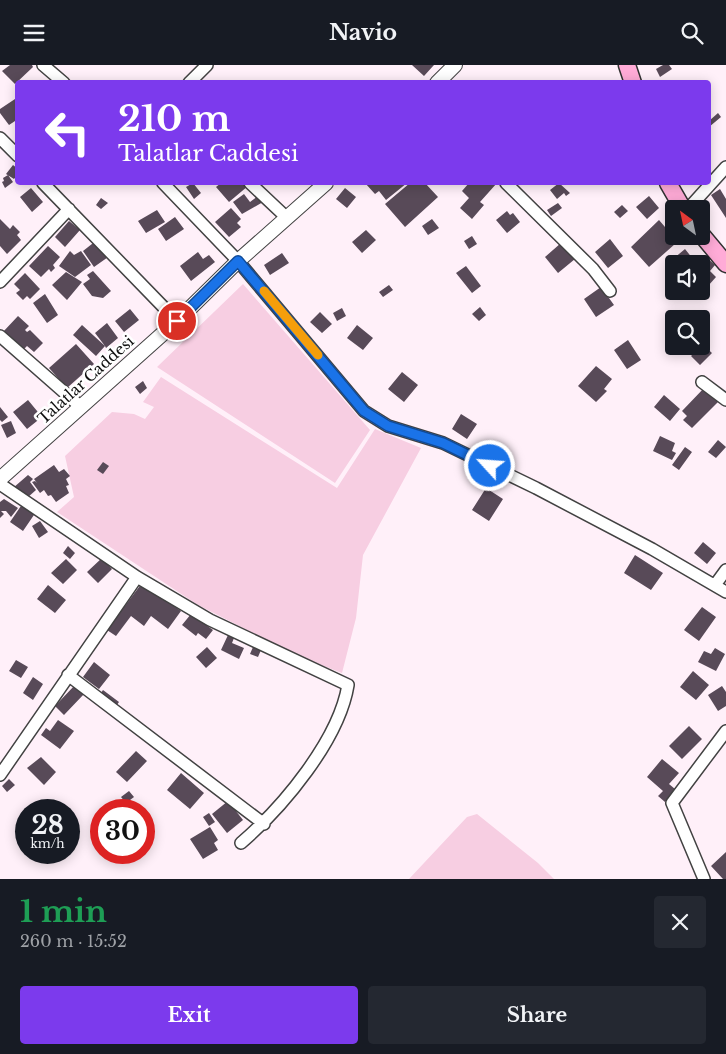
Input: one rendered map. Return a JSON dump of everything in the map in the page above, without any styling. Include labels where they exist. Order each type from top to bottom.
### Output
[{"type":"main road","points":[[627,65],[632,80]]},
{"type":"main road","points":[[669,185],[678,200]]},
{"type":"main road","points":[[710,245],[726,264]]},
{"type":"street","points":[[43,65],[60,80]]},
{"type":"street","points":[[192,80],[207,65]]},
{"type":"street","points":[[440,80],[455,65]]},
{"type":"street","points":[[0,138],[15,153]]},
{"type":"street","points":[[711,184],[726,167]]},
{"type":"street","points":[[45,185],[177,321]]},
{"type":"street","points":[[165,185],[238,261],[364,411],[388,426],[443,443],[536,488],[726,592]]},
{"type":"street","points":[[252,185],[286,217]]},
{"type":"street","name":"Talatlar Caddesi","points":[[0,479],[177,321],[238,261],[324,185]]},
{"type":"street","points":[[508,185],[593,269],[610,291]]},
{"type":"street","points":[[696,200],[710,185]]},
{"type":"street","points":[[0,282],[69,209]]},
{"type":"street","points":[[0,336],[81,407]]},
{"type":"street","points":[[702,382],[726,400]]},
{"type":"street","points":[[0,484],[138,577],[210,620],[348,685],[345,703],[323,750],[264,824],[241,843]]},
{"type":"street","points":[[715,585],[726,570]]},
{"type":"street","points":[[0,775],[138,577]]},
{"type":"street","points":[[68,675],[264,824]]},
{"type":"street","points":[[704,879],[672,803],[726,731]]},
{"type":"shaded area","points":[[243,284],[370,430],[335,483],[157,367]]},
{"type":"shaded area","points":[[161,377],[337,488],[375,429],[421,448],[363,555],[356,618],[342,673],[300,657],[198,605],[57,512],[74,497],[65,456],[112,412],[134,414],[145,419],[154,407],[143,402]]},
{"type":"shaded area","points":[[477,814],[538,863],[554,879],[409,879],[467,817]]},
{"type":"building","points":[[10,65],[32,65],[33,67],[19,80],[15,80],[15,84],[2,71]]},
{"type":"building","points":[[412,65],[434,65],[424,76]]},
{"type":"building","points":[[663,65],[669,65],[672,69],[660,77],[656,69]]},
{"type":"building","points":[[15,99],[15,121],[9,125],[0,113],[0,109]]},
{"type":"building","points":[[718,113],[721,117],[711,125],[711,119]]},
{"type":"building","points":[[13,165],[15,167],[14,179],[6,174]]},
{"type":"building","points":[[8,175],[13,182],[5,188],[2,182],[4,181],[3,178]]},
{"type":"building","points":[[195,185],[201,193],[194,199],[186,187]]},
{"type":"building","points":[[218,185],[248,186],[229,202],[216,187]]},
{"type":"building","points":[[367,185],[405,185],[386,200],[379,191],[375,194]]},
{"type":"building","points":[[408,185],[427,185],[438,197],[405,227],[385,204]]},
{"type":"building","points":[[467,185],[495,185],[480,202],[484,205],[472,219],[460,208],[469,198],[462,191]]},
{"type":"building","points":[[556,185],[561,185],[570,193],[566,196],[564,193],[557,199],[550,190]]},
{"type":"building","points":[[31,188],[43,202],[32,212],[20,197]]},
{"type":"building","points":[[345,188],[356,197],[347,208],[336,199]]},
{"type":"building","points":[[720,189],[726,199],[726,218],[711,195]]},
{"type":"building","points":[[244,194],[250,202],[258,196],[263,202],[242,214],[233,202]]},
{"type":"building","points":[[649,196],[659,208],[647,219],[636,207]]},
{"type":"building","points":[[101,198],[108,203],[101,209],[96,205]]},
{"type":"building","points":[[558,203],[562,208],[551,216],[547,210]]},
{"type":"building","points":[[622,205],[628,211],[620,218],[614,212]]},
{"type":"building","points":[[231,208],[241,219],[237,223],[241,227],[229,237],[215,222]]},
{"type":"building","points":[[157,210],[165,222],[146,233],[138,221]]},
{"type":"building","points":[[507,211],[510,215],[513,213],[520,222],[507,233],[496,220]]},
{"type":"building","points":[[175,217],[184,229],[166,241],[158,229]]},
{"type":"building","points":[[0,219],[10,229],[13,225],[20,232],[17,235],[21,240],[7,254],[0,246]]},
{"type":"building","points":[[432,219],[439,228],[428,235],[422,226]]},
{"type":"building","points":[[659,220],[665,227],[665,245],[674,245],[649,267],[631,247]]},
{"type":"building","points":[[69,221],[80,230],[65,247],[55,237]]},
{"type":"building","points":[[366,230],[376,240],[362,253],[352,242]]},
{"type":"building","points":[[472,236],[477,244],[469,249],[464,241]]},
{"type":"building","points":[[610,239],[623,256],[608,268],[595,252]]},
{"type":"building","points":[[97,240],[111,255],[94,267],[83,251]]},
{"type":"building","points":[[561,243],[575,259],[558,273],[545,257]]},
{"type":"building","points":[[48,246],[60,257],[53,265],[55,268],[51,272],[49,269],[41,277],[29,266]]},
{"type":"building","points":[[685,249],[690,255],[678,255]]},
{"type":"building","points":[[70,251],[74,255],[81,251],[91,265],[75,277],[59,266]]},
{"type":"building","points":[[198,252],[203,259],[209,255],[215,262],[191,281],[180,266]]},
{"type":"building","points":[[282,253],[289,263],[270,275],[264,265]]},
{"type":"building","points":[[710,261],[715,265],[710,271]]},
{"type":"building","points":[[466,266],[481,286],[472,293],[456,273]]},
{"type":"building","points":[[93,271],[111,291],[103,298],[92,296],[83,284],[90,279],[87,275]]},
{"type":"building","points":[[710,271],[716,277],[710,284]]},
{"type":"building","points":[[66,272],[82,282],[67,300],[52,285]]},
{"type":"building","points":[[25,273],[40,289],[30,299],[27,296],[23,300],[16,293],[20,290],[14,284]]},
{"type":"building","points":[[389,285],[393,290],[383,297],[379,292]]},
{"type":"building","points":[[601,287],[614,305],[596,317],[584,299]]},
{"type":"building","points":[[45,294],[58,315],[47,323],[33,303]]},
{"type":"building","points":[[480,307],[486,315],[479,321],[472,314]]},
{"type":"building","points":[[342,308],[346,316],[337,321],[333,313]]},
{"type":"building","points":[[130,309],[139,320],[124,332],[115,321]]},
{"type":"building","points":[[320,312],[332,324],[322,333],[310,322]]},
{"type":"building","points":[[18,316],[29,326],[25,330],[27,332],[30,330],[43,343],[34,352],[27,346],[21,352],[2,333]]},
{"type":"building","points":[[107,323],[118,338],[106,348],[95,333]]},
{"type":"building","points":[[82,325],[105,346],[96,356],[73,335]]},
{"type":"building","points":[[357,325],[373,338],[363,350],[347,338]]},
{"type":"building","points":[[628,340],[641,360],[627,369],[614,350]]},
{"type":"building","points":[[76,344],[94,364],[67,388],[49,368]]},
{"type":"building","points":[[692,355],[710,355],[700,365]]},
{"type":"building","points":[[596,366],[612,379],[604,389],[607,391],[596,402],[578,386]]},
{"type":"building","points":[[402,372],[418,385],[404,402],[388,389]]},
{"type":"building","points":[[143,381],[147,388],[140,394],[135,387]]},
{"type":"building","points":[[705,387],[719,401],[692,428],[683,420],[687,416],[682,411]]},
{"type":"building","points":[[664,395],[680,409],[670,421],[654,407]]},
{"type":"building","points":[[28,400],[42,417],[27,429],[13,412]]},
{"type":"building","points":[[0,407],[8,417],[2,422],[0,420]]},
{"type":"building","points":[[461,414],[477,424],[467,439],[452,429]]},
{"type":"building","points":[[11,421],[16,433],[7,438],[1,425]]},
{"type":"building","points":[[660,436],[675,443],[672,451],[676,453],[672,460],[653,451]]},
{"type":"building","points":[[718,440],[726,447],[716,458],[708,452]]},
{"type":"building","points":[[685,447],[692,452],[679,470],[672,465]]},
{"type":"building","points":[[103,462],[109,466],[103,474],[97,470]]},
{"type":"building","points":[[54,465],[59,472],[64,469],[70,476],[66,479],[69,485],[66,486],[69,493],[56,502],[44,490],[40,493],[32,482],[35,481],[37,483],[34,479]]},
{"type":"building","points":[[28,475],[33,479],[30,482],[36,490],[27,498],[13,488]]},
{"type":"building","points":[[486,488],[503,499],[489,521],[472,510]]},
{"type":"building","points":[[4,499],[18,508],[11,517],[6,511],[1,511],[4,514],[0,518],[0,502]]},
{"type":"building","points":[[23,503],[36,512],[23,531],[10,522]]},
{"type":"building","points":[[40,521],[48,532],[39,538],[32,526]]},
{"type":"building","points":[[703,542],[716,553],[707,564],[694,553]]},
{"type":"building","points":[[68,546],[75,553],[70,559],[63,553]]},
{"type":"building","points":[[635,555],[663,573],[651,590],[624,573]]},
{"type":"building","points":[[102,558],[112,569],[98,583],[87,572]]},
{"type":"building","points":[[66,559],[77,570],[63,584],[51,573]]},
{"type":"building","points":[[142,583],[181,611],[168,629],[151,616],[144,626],[131,616],[116,636],[107,630]]},
{"type":"building","points":[[48,585],[66,600],[55,613],[37,599]]},
{"type":"building","points":[[702,607],[716,617],[699,641],[684,630]]},
{"type":"building","points":[[191,614],[213,630],[206,639],[198,633],[196,636],[182,625]]},
{"type":"building","points":[[228,635],[234,638],[232,643],[244,648],[239,659],[221,650]]},
{"type":"building","points":[[207,647],[217,658],[206,668],[196,657]]},
{"type":"building","points":[[253,647],[261,650],[258,657],[250,654]]},
{"type":"building","points":[[715,648],[725,654],[716,671],[698,662],[704,651],[711,654]]},
{"type":"building","points":[[16,660],[28,667],[21,678],[9,671]]},
{"type":"building","points":[[94,662],[110,675],[99,689],[83,677]]},
{"type":"building","points":[[693,671],[709,685],[696,700],[680,687]]},
{"type":"building","points":[[33,677],[43,684],[33,700],[23,693]]},
{"type":"building","points":[[75,685],[84,694],[64,715],[55,706]]},
{"type":"building","points":[[722,686],[726,692],[726,706],[718,711],[708,695]]},
{"type":"building","points":[[103,690],[119,702],[114,709],[98,697]]},
{"type":"building","points":[[58,720],[74,731],[60,749],[41,735],[46,728],[50,731]]},
{"type":"building","points":[[689,726],[702,739],[682,759],[669,746]]},
{"type":"building","points":[[136,751],[147,761],[127,782],[116,772]]},
{"type":"building","points":[[41,757],[56,772],[44,785],[27,768]]},
{"type":"building","points":[[662,759],[679,773],[669,784],[675,789],[665,802],[658,796],[663,791],[647,777]]},
{"type":"building","points":[[181,773],[204,793],[190,809],[167,790]]},
{"type":"building","points":[[9,779],[15,785],[7,792],[2,786]]},
{"type":"building","points":[[129,791],[134,797],[131,799],[123,799],[121,797]]},
{"type":"building","points":[[228,801],[243,820],[227,833],[212,814]]},
{"type":"building","points":[[209,813],[215,822],[209,826],[203,817]]},
{"type":"building","points":[[210,827],[218,840],[214,843],[218,850],[203,859],[190,839]]},
{"type":"building","points":[[726,852],[726,879],[723,879],[711,866]]},
{"type":"slow traffic","points":[[264,291],[318,355]]},
{"type":"route","points":[[177,321],[238,261],[364,411],[388,426],[443,443],[490,466]]}]
